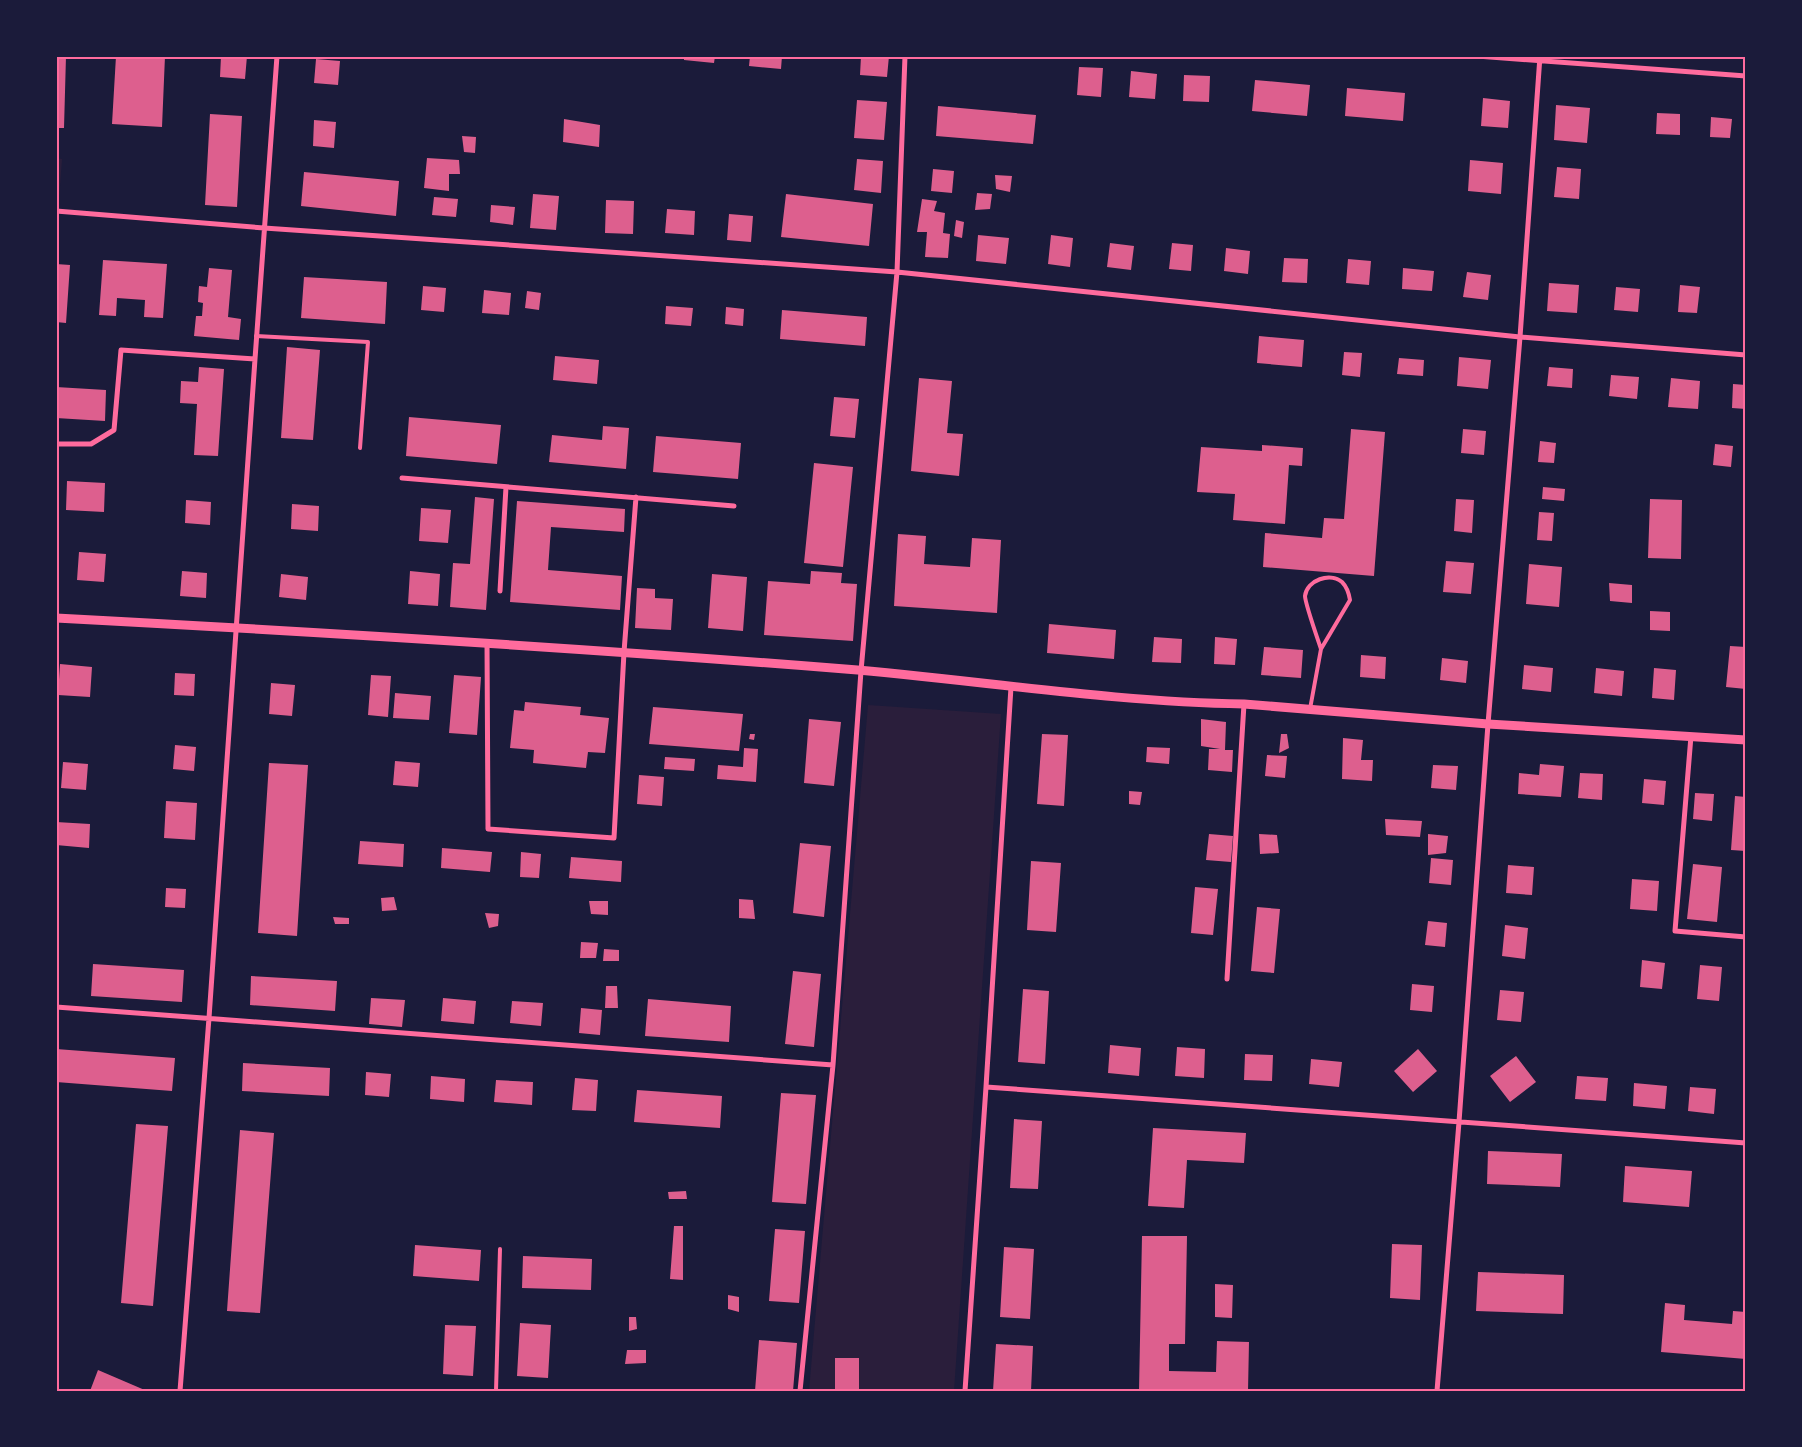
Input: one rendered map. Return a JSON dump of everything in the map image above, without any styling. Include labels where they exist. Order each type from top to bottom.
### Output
[{"type":"street","points":[[180,1391],[237,628],[254,359],[278,56]]},
{"type":"street","points":[[800,1391],[832,1065],[861,670],[897,272],[905,56]]},
{"type":"street","points":[[1477,56],[1540,59],[1746,76]]},
{"type":"street","points":[[1437,1391],[1540,59]]},
{"type":"street","points":[[56,211],[264,228],[897,272],[1520,337],[1746,355]]},
{"type":"street","points":[[56,444],[91,444],[114,430],[121,350],[254,359]]},
{"type":"street","points":[[402,478],[734,506]]},
{"type":"street","points":[[500,591],[506,487]]},
{"type":"street","points":[[486,642],[488,829],[614,838],[624,652],[636,498]]},
{"type":"street","points":[[56,618],[486,642],[861,670],[1011,687],[1206,704],[1244,704],[1488,724],[1746,740]]},
{"type":"street","points":[[965,1391],[1011,687]]},
{"type":"street","points":[[1227,979],[1244,704]]},
{"type":"street","points":[[1690,736],[1675,932],[1746,937]]},
{"type":"street","points":[[56,1007],[832,1065]]},
{"type":"street","points":[[986,1086],[1746,1143]]},
{"type":"lane","points":[[256,336],[368,342],[360,448]]},
{"type":"lane","points":[[1310,709],[1321,649],[1350,600],[1348,590],[1342,582],[1336,579],[1326,578],[1313,582],[1308,588],[1305,597],[1321,649]]},
{"type":"lane","points":[[496,1391],[500,1249]]},
{"type":"shaded area","points":[[56,158],[62,159],[59,199],[56,199]]},
{"type":"shaded area","points":[[868,705],[1001,714],[954,1391],[809,1391]]},
{"type":"building","points":[[56,56],[66,56],[64,128],[56,128]]},
{"type":"building","points":[[116,56],[165,56],[162,127],[112,124]]},
{"type":"building","points":[[221,56],[247,56],[245,79],[220,77]]},
{"type":"building","points":[[684,56],[715,56],[714,63],[684,60]]},
{"type":"building","points":[[750,56],[782,56],[781,69],[749,66]]},
{"type":"building","points":[[861,56],[889,56],[887,77],[860,75]]},
{"type":"building","points":[[316,59],[340,61],[338,85],[314,83]]},
{"type":"building","points":[[1079,67],[1103,68],[1101,97],[1077,95]]},
{"type":"building","points":[[1131,71],[1157,74],[1155,99],[1129,97]]},
{"type":"building","points":[[1184,75],[1210,76],[1209,102],[1183,101]]},
{"type":"building","points":[[1255,80],[1310,85],[1307,116],[1252,111]]},
{"type":"building","points":[[1347,88],[1405,93],[1403,121],[1345,116]]},
{"type":"building","points":[[1483,98],[1510,101],[1508,128],[1481,126]]},
{"type":"building","points":[[857,100],[887,102],[884,140],[854,138]]},
{"type":"building","points":[[1556,105],[1590,108],[1587,143],[1554,140]]},
{"type":"building","points":[[938,106],[1036,115],[1033,144],[936,136]]},
{"type":"building","points":[[1657,113],[1680,114],[1680,135],[1656,134]]},
{"type":"building","points":[[210,114],[242,116],[237,207],[205,205]]},
{"type":"building","points":[[1711,117],[1732,119],[1730,138],[1710,137]]},
{"type":"building","points":[[564,119],[600,125],[599,147],[563,142]]},
{"type":"building","points":[[314,120],[336,122],[334,148],[313,146]]},
{"type":"building","points":[[462,136],[476,137],[475,153],[464,152]]},
{"type":"building","points":[[427,158],[459,160],[460,174],[449,174],[449,191],[424,188]]},
{"type":"building","points":[[857,159],[883,161],[881,193],[854,190]]},
{"type":"building","points":[[1470,160],[1503,163],[1501,194],[1468,191]]},
{"type":"building","points":[[1557,167],[1581,169],[1579,199],[1554,197]]},
{"type":"building","points":[[933,169],[954,171],[952,193],[931,191]]},
{"type":"building","points":[[304,172],[399,181],[396,216],[301,206]]},
{"type":"building","points":[[995,175],[1012,176],[1010,192],[996,189]]},
{"type":"building","points":[[977,193],[992,194],[990,209],[975,210]]},
{"type":"building","points":[[533,194],[559,196],[556,230],[530,228]]},
{"type":"building","points":[[786,194],[873,204],[869,246],[781,237]]},
{"type":"building","points":[[434,197],[458,199],[456,217],[432,215]]},
{"type":"building","points":[[922,199],[937,201],[934,211],[945,213],[943,233],[950,234],[948,258],[925,257],[927,232],[917,232]]},
{"type":"building","points":[[606,200],[634,201],[633,234],[605,233]]},
{"type":"building","points":[[491,205],[515,207],[513,225],[490,222]]},
{"type":"building","points":[[667,209],[695,211],[694,235],[665,233]]},
{"type":"building","points":[[729,214],[753,216],[751,242],[727,240]]},
{"type":"building","points":[[956,220],[964,222],[962,238],[954,236]]},
{"type":"building","points":[[978,235],[1009,238],[1006,264],[976,261]]},
{"type":"building","points":[[1051,235],[1073,238],[1070,267],[1048,264]]},
{"type":"building","points":[[1110,243],[1134,246],[1131,270],[1107,267]]},
{"type":"building","points":[[1172,243],[1193,245],[1191,271],[1169,269]]},
{"type":"building","points":[[1226,248],[1250,251],[1248,274],[1224,271]]},
{"type":"building","points":[[1284,258],[1308,259],[1307,283],[1282,282]]},
{"type":"building","points":[[1348,259],[1371,261],[1369,285],[1346,283]]},
{"type":"building","points":[[103,260],[167,264],[163,318],[144,317],[145,300],[117,298],[116,316],[99,315]]},
{"type":"building","points":[[56,264],[70,265],[66,323],[56,322]]},
{"type":"building","points":[[209,268],[232,270],[228,317],[241,319],[239,340],[194,336],[196,316],[202,316],[203,303],[198,302],[199,286],[207,287]]},
{"type":"building","points":[[1403,268],[1434,271],[1432,291],[1402,289]]},
{"type":"building","points":[[1467,272],[1491,275],[1488,300],[1463,297]]},
{"type":"building","points":[[304,277],[387,282],[385,324],[301,318]]},
{"type":"building","points":[[1549,283],[1579,285],[1577,313],[1547,311]]},
{"type":"building","points":[[1680,285],[1700,287],[1697,313],[1678,312]]},
{"type":"building","points":[[423,286],[446,288],[444,312],[421,310]]},
{"type":"building","points":[[1616,287],[1640,289],[1638,312],[1614,310]]},
{"type":"building","points":[[484,290],[511,293],[509,315],[482,313]]},
{"type":"building","points":[[527,291],[541,293],[539,310],[525,308]]},
{"type":"building","points":[[1744,301],[1746,301],[1746,317],[1743,317]]},
{"type":"building","points":[[666,306],[693,308],[691,326],[665,324]]},
{"type":"building","points":[[726,307],[744,309],[743,326],[725,324]]},
{"type":"building","points":[[782,310],[867,317],[865,346],[780,339]]},
{"type":"building","points":[[1259,336],[1304,340],[1302,367],[1257,363]]},
{"type":"building","points":[[287,347],[320,350],[313,440],[281,438]]},
{"type":"building","points":[[1344,352],[1362,353],[1360,377],[1342,375]]},
{"type":"building","points":[[555,356],[599,360],[597,384],[553,380]]},
{"type":"building","points":[[1459,357],[1491,360],[1488,389],[1457,386]]},
{"type":"building","points":[[1399,358],[1424,360],[1423,376],[1397,374]]},
{"type":"building","points":[[199,367],[224,369],[218,456],[194,455],[197,404],[180,403],[181,381],[198,382]]},
{"type":"building","points":[[1549,367],[1573,369],[1572,388],[1547,386]]},
{"type":"building","points":[[1611,375],[1639,377],[1637,399],[1609,396]]},
{"type":"building","points":[[919,378],[952,381],[947,433],[963,434],[959,476],[911,471]]},
{"type":"building","points":[[1671,378],[1700,381],[1698,409],[1668,407]]},
{"type":"building","points":[[1733,384],[1746,385],[1746,409],[1732,408]]},
{"type":"building","points":[[56,387],[106,390],[105,421],[56,418]]},
{"type":"building","points":[[834,397],[859,399],[855,438],[830,436]]},
{"type":"building","points":[[409,417],[501,425],[497,464],[406,456]]},
{"type":"building","points":[[603,426],[629,428],[626,469],[549,462],[552,435],[602,440]]},
{"type":"building","points":[[1351,429],[1385,432],[1374,576],[1263,567],[1265,533],[1322,538],[1324,518],[1344,519]]},
{"type":"building","points":[[1463,429],[1486,431],[1484,455],[1461,453]]},
{"type":"building","points":[[656,436],[741,443],[738,479],[653,472]]},
{"type":"building","points":[[1540,441],[1556,443],[1554,463],[1538,462]]},
{"type":"building","points":[[1715,444],[1733,446],[1731,467],[1713,465]]},
{"type":"building","points":[[1262,445],[1303,448],[1302,466],[1289,465],[1285,524],[1233,520],[1235,494],[1197,492],[1201,447],[1262,451]]},
{"type":"building","points":[[814,463],[853,467],[843,567],[804,563]]},
{"type":"building","points":[[67,481],[105,483],[104,512],[66,510]]},
{"type":"building","points":[[1543,487],[1565,489],[1564,501],[1542,499]]},
{"type":"building","points":[[475,497],[494,499],[486,610],[450,607],[453,563],[470,564]]},
{"type":"building","points":[[1456,499],[1474,500],[1472,533],[1454,531]]},
{"type":"building","points":[[1650,499],[1682,500],[1681,559],[1648,558]]},
{"type":"building","points":[[186,500],[211,502],[210,525],[185,523]]},
{"type":"building","points":[[517,501],[625,509],[624,532],[551,527],[548,570],[622,576],[620,610],[510,602]]},
{"type":"building","points":[[292,504],[319,506],[318,531],[291,529]]},
{"type":"building","points":[[421,508],[451,510],[448,543],[419,541]]},
{"type":"building","points":[[1539,512],[1554,513],[1552,541],[1537,540]]},
{"type":"building","points":[[898,534],[926,536],[924,564],[970,567],[972,538],[1001,540],[997,613],[894,606]]},
{"type":"building","points":[[79,552],[106,554],[104,582],[77,580]]},
{"type":"building","points":[[1446,561],[1474,563],[1471,594],[1443,592]]},
{"type":"building","points":[[1529,564],[1562,567],[1559,607],[1526,604]]},
{"type":"building","points":[[182,571],[207,573],[206,598],[180,596]]},
{"type":"building","points":[[410,571],[440,574],[438,606],[408,604]]},
{"type":"building","points":[[811,571],[842,573],[841,583],[857,584],[853,641],[764,635],[768,581],[810,584]]},
{"type":"building","points":[[281,574],[308,577],[306,600],[279,597]]},
{"type":"building","points":[[712,574],[747,577],[743,631],[708,628]]},
{"type":"building","points":[[1609,583],[1632,585],[1632,603],[1610,601]]},
{"type":"building","points":[[637,588],[655,589],[655,598],[673,599],[671,630],[635,628]]},
{"type":"building","points":[[1650,611],[1670,612],[1670,631],[1650,630]]},
{"type":"building","points":[[1049,624],[1116,630],[1114,659],[1047,653]]},
{"type":"building","points":[[1154,637],[1182,639],[1181,663],[1152,662]]},
{"type":"building","points":[[1215,637],[1237,639],[1235,665],[1214,664]]},
{"type":"building","points":[[1730,646],[1746,647],[1746,689],[1726,687]]},
{"type":"building","points":[[1264,647],[1303,650],[1301,678],[1261,675]]},
{"type":"building","points":[[1361,655],[1386,657],[1385,679],[1360,677]]},
{"type":"building","points":[[1442,658],[1468,661],[1466,683],[1440,680]]},
{"type":"building","points":[[60,664],[92,667],[90,697],[58,695]]},
{"type":"building","points":[[1524,665],[1553,668],[1551,692],[1522,689]]},
{"type":"building","points":[[1596,668],[1624,671],[1622,696],[1594,693]]},
{"type":"building","points":[[1654,668],[1676,670],[1674,700],[1652,698]]},
{"type":"building","points":[[175,673],[195,674],[194,696],[174,695]]},
{"type":"building","points":[[371,675],[391,676],[388,717],[368,715]]},
{"type":"building","points":[[454,675],[481,677],[477,735],[449,733]]},
{"type":"building","points":[[271,683],[295,685],[292,716],[269,714]]},
{"type":"building","points":[[395,693],[431,696],[429,720],[393,718]]},
{"type":"building","points":[[525,702],[581,707],[580,715],[609,718],[605,753],[588,752],[586,768],[533,763],[534,750],[510,748],[514,710],[524,711]]},
{"type":"building","points":[[653,707],[743,714],[739,751],[649,744]]},
{"type":"building","points":[[809,719],[841,722],[834,786],[804,783]]},
{"type":"building","points":[[1201,719],[1226,722],[1225,750],[1233,750],[1232,772],[1208,770],[1209,749],[1220,749],[1201,746]]},
{"type":"building","points":[[750,734],[755,734],[754,740],[749,739]]},
{"type":"building","points":[[1042,734],[1068,735],[1064,806],[1037,804]]},
{"type":"building","points":[[1281,734],[1287,734],[1289,748],[1279,753]]},
{"type":"building","points":[[1343,738],[1363,740],[1361,760],[1373,760],[1372,781],[1342,779]]},
{"type":"building","points":[[175,745],[196,747],[194,771],[173,769]]},
{"type":"building","points":[[1147,747],[1170,748],[1169,764],[1146,762]]},
{"type":"building","points":[[744,748],[758,749],[756,782],[717,779],[718,765],[743,767]]},
{"type":"building","points":[[1267,755],[1287,756],[1285,778],[1265,776]]},
{"type":"building","points":[[665,757],[695,759],[694,771],[664,769]]},
{"type":"building","points":[[395,761],[420,763],[418,787],[393,785]]},
{"type":"building","points":[[63,762],[88,764],[86,790],[61,788]]},
{"type":"building","points":[[269,763],[308,765],[297,936],[258,933]]},
{"type":"building","points":[[1540,764],[1564,766],[1561,797],[1518,794],[1519,773],[1539,775]]},
{"type":"building","points":[[1433,765],[1458,766],[1456,790],[1431,788]]},
{"type":"building","points":[[1580,773],[1603,774],[1602,800],[1578,798]]},
{"type":"building","points":[[639,775],[664,777],[662,806],[637,804]]},
{"type":"building","points":[[1644,779],[1666,781],[1664,805],[1642,803]]},
{"type":"building","points":[[1129,791],[1142,792],[1140,805],[1129,804]]},
{"type":"building","points":[[1695,793],[1714,794],[1712,821],[1693,819]]},
{"type":"building","points":[[1735,796],[1746,797],[1746,851],[1731,850]]},
{"type":"building","points":[[166,801],[197,803],[195,840],[164,838]]},
{"type":"building","points":[[1385,819],[1422,821],[1420,837],[1386,835]]},
{"type":"building","points":[[56,822],[90,824],[89,848],[56,845]]},
{"type":"building","points":[[1209,834],[1233,836],[1231,862],[1206,860]]},
{"type":"building","points":[[1259,834],[1277,835],[1279,853],[1260,854]]},
{"type":"building","points":[[1428,834],[1448,836],[1446,853],[1428,855]]},
{"type":"building","points":[[360,841],[404,844],[403,867],[358,864]]},
{"type":"building","points":[[800,843],[831,846],[824,917],[793,913]]},
{"type":"building","points":[[442,848],[492,852],[490,872],[441,868]]},
{"type":"building","points":[[521,852],[541,854],[539,878],[520,877]]},
{"type":"building","points":[[571,857],[622,861],[621,882],[569,878]]},
{"type":"building","points":[[1431,858],[1453,860],[1451,885],[1429,883]]},
{"type":"building","points":[[1031,861],[1061,863],[1056,932],[1027,930]]},
{"type":"building","points":[[1693,864],[1722,867],[1717,922],[1687,919]]},
{"type":"building","points":[[1508,865],[1534,867],[1532,895],[1506,893]]},
{"type":"building","points":[[1632,879],[1659,881],[1657,911],[1630,909]]},
{"type":"building","points":[[1195,887],[1218,889],[1213,935],[1191,933]]},
{"type":"building","points":[[166,888],[186,889],[185,908],[165,907]]},
{"type":"building","points":[[394,897],[397,910],[382,911],[381,898]]},
{"type":"building","points":[[739,899],[753,900],[755,919],[739,918]]},
{"type":"building","points":[[589,901],[608,901],[608,915],[591,914]]},
{"type":"building","points":[[1257,907],[1280,909],[1274,973],[1251,971]]},
{"type":"building","points":[[485,913],[499,914],[498,926],[489,928]]},
{"type":"building","points":[[333,917],[349,918],[349,924],[335,924]]},
{"type":"building","points":[[1428,921],[1447,923],[1445,947],[1425,945]]},
{"type":"building","points":[[1505,925],[1528,928],[1525,959],[1502,956]]},
{"type":"building","points":[[581,942],[598,943],[596,958],[580,958]]},
{"type":"building","points":[[604,949],[619,950],[619,961],[603,961]]},
{"type":"building","points":[[1642,960],[1665,963],[1662,989],[1640,987]]},
{"type":"building","points":[[93,964],[184,970],[182,1002],[91,996]]},
{"type":"building","points":[[1700,965],[1722,967],[1719,1001],[1697,999]]},
{"type":"building","points":[[793,971],[821,974],[814,1047],[785,1044]]},
{"type":"building","points":[[251,976],[337,981],[335,1011],[250,1005]]},
{"type":"building","points":[[1412,984],[1434,986],[1432,1012],[1410,1010]]},
{"type":"building","points":[[606,986],[617,986],[618,1008],[605,1008]]},
{"type":"building","points":[[1023,989],[1049,991],[1045,1064],[1018,1062]]},
{"type":"building","points":[[1500,990],[1524,992],[1521,1022],[1497,1020]]},
{"type":"building","points":[[371,998],[405,1000],[402,1027],[369,1024]]},
{"type":"building","points":[[443,998],[476,1001],[474,1024],[441,1021]]},
{"type":"building","points":[[648,999],[731,1006],[729,1042],[645,1036]]},
{"type":"building","points":[[512,1001],[543,1003],[541,1026],[510,1023]]},
{"type":"building","points":[[581,1008],[602,1010],[600,1035],[579,1033]]},
{"type":"building","points":[[1110,1045],[1141,1048],[1139,1076],[1108,1073]]},
{"type":"building","points":[[1177,1047],[1205,1049],[1204,1078],[1175,1076]]},
{"type":"building","points":[[56,1049],[175,1058],[172,1091],[56,1082]]},
{"type":"building","points":[[1418,1049],[1437,1071],[1413,1092],[1394,1071]]},
{"type":"building","points":[[1245,1054],[1273,1055],[1272,1081],[1244,1080]]},
{"type":"building","points":[[1516,1056],[1536,1082],[1510,1102],[1490,1076]]},
{"type":"building","points":[[1311,1059],[1342,1062],[1339,1087],[1309,1084]]},
{"type":"building","points":[[243,1063],[330,1068],[329,1096],[242,1091]]},
{"type":"building","points":[[366,1072],[391,1074],[389,1097],[365,1095]]},
{"type":"building","points":[[431,1076],[465,1079],[464,1102],[430,1099]]},
{"type":"building","points":[[1577,1076],[1608,1078],[1606,1101],[1575,1099]]},
{"type":"building","points":[[575,1078],[598,1080],[596,1111],[572,1110]]},
{"type":"building","points":[[496,1080],[533,1082],[532,1105],[494,1102]]},
{"type":"building","points":[[1634,1083],[1667,1086],[1665,1109],[1633,1106]]},
{"type":"building","points":[[1690,1087],[1716,1089],[1714,1114],[1688,1111]]},
{"type":"building","points":[[637,1090],[722,1096],[720,1128],[634,1122]]},
{"type":"building","points":[[781,1093],[816,1095],[806,1204],[772,1202]]},
{"type":"building","points":[[1014,1119],[1042,1121],[1038,1189],[1010,1188]]},
{"type":"building","points":[[136,1124],[168,1126],[153,1306],[121,1303]]},
{"type":"building","points":[[1153,1128],[1246,1133],[1244,1163],[1187,1160],[1184,1208],[1148,1206]]},
{"type":"building","points":[[240,1130],[274,1133],[260,1313],[227,1311]]},
{"type":"building","points":[[1488,1151],[1562,1154],[1560,1187],[1487,1184]]},
{"type":"building","points":[[1625,1166],[1692,1171],[1689,1207],[1623,1202]]},
{"type":"building","points":[[686,1191],[687,1199],[669,1199],[668,1192]]},
{"type":"building","points":[[674,1226],[683,1226],[683,1280],[670,1279]]},
{"type":"building","points":[[775,1229],[805,1231],[799,1303],[769,1301]]},
{"type":"building","points":[[1142,1236],[1187,1236],[1185,1344],[1169,1344],[1169,1371],[1216,1372],[1217,1341],[1249,1342],[1248,1391],[1139,1391]]},
{"type":"building","points":[[1392,1244],[1422,1245],[1420,1300],[1390,1298]]},
{"type":"building","points":[[415,1245],[481,1250],[479,1281],[413,1276]]},
{"type":"building","points":[[1004,1247],[1034,1249],[1030,1319],[1000,1317]]},
{"type":"building","points":[[523,1256],[592,1259],[591,1290],[522,1288]]},
{"type":"building","points":[[1478,1272],[1564,1275],[1563,1314],[1476,1311]]},
{"type":"building","points":[[1215,1284],[1233,1285],[1232,1318],[1215,1317]]},
{"type":"building","points":[[728,1295],[739,1297],[739,1312],[728,1309]]},
{"type":"building","points":[[1665,1303],[1685,1305],[1684,1320],[1732,1324],[1733,1311],[1746,1312],[1746,1359],[1661,1352]]},
{"type":"building","points":[[629,1317],[636,1317],[637,1329],[629,1331]]},
{"type":"building","points":[[520,1323],[551,1325],[548,1378],[517,1376]]},
{"type":"building","points":[[445,1325],[476,1326],[473,1376],[443,1374]]},
{"type":"building","points":[[759,1340],[797,1343],[793,1391],[755,1391]]},
{"type":"building","points":[[996,1344],[1033,1346],[1031,1391],[993,1391]]},
{"type":"building","points":[[627,1350],[646,1350],[646,1363],[625,1364]]},
{"type":"building","points":[[835,1358],[859,1358],[859,1391],[835,1391]]},
{"type":"building","points":[[98,1370],[147,1391],[90,1391]]}]
